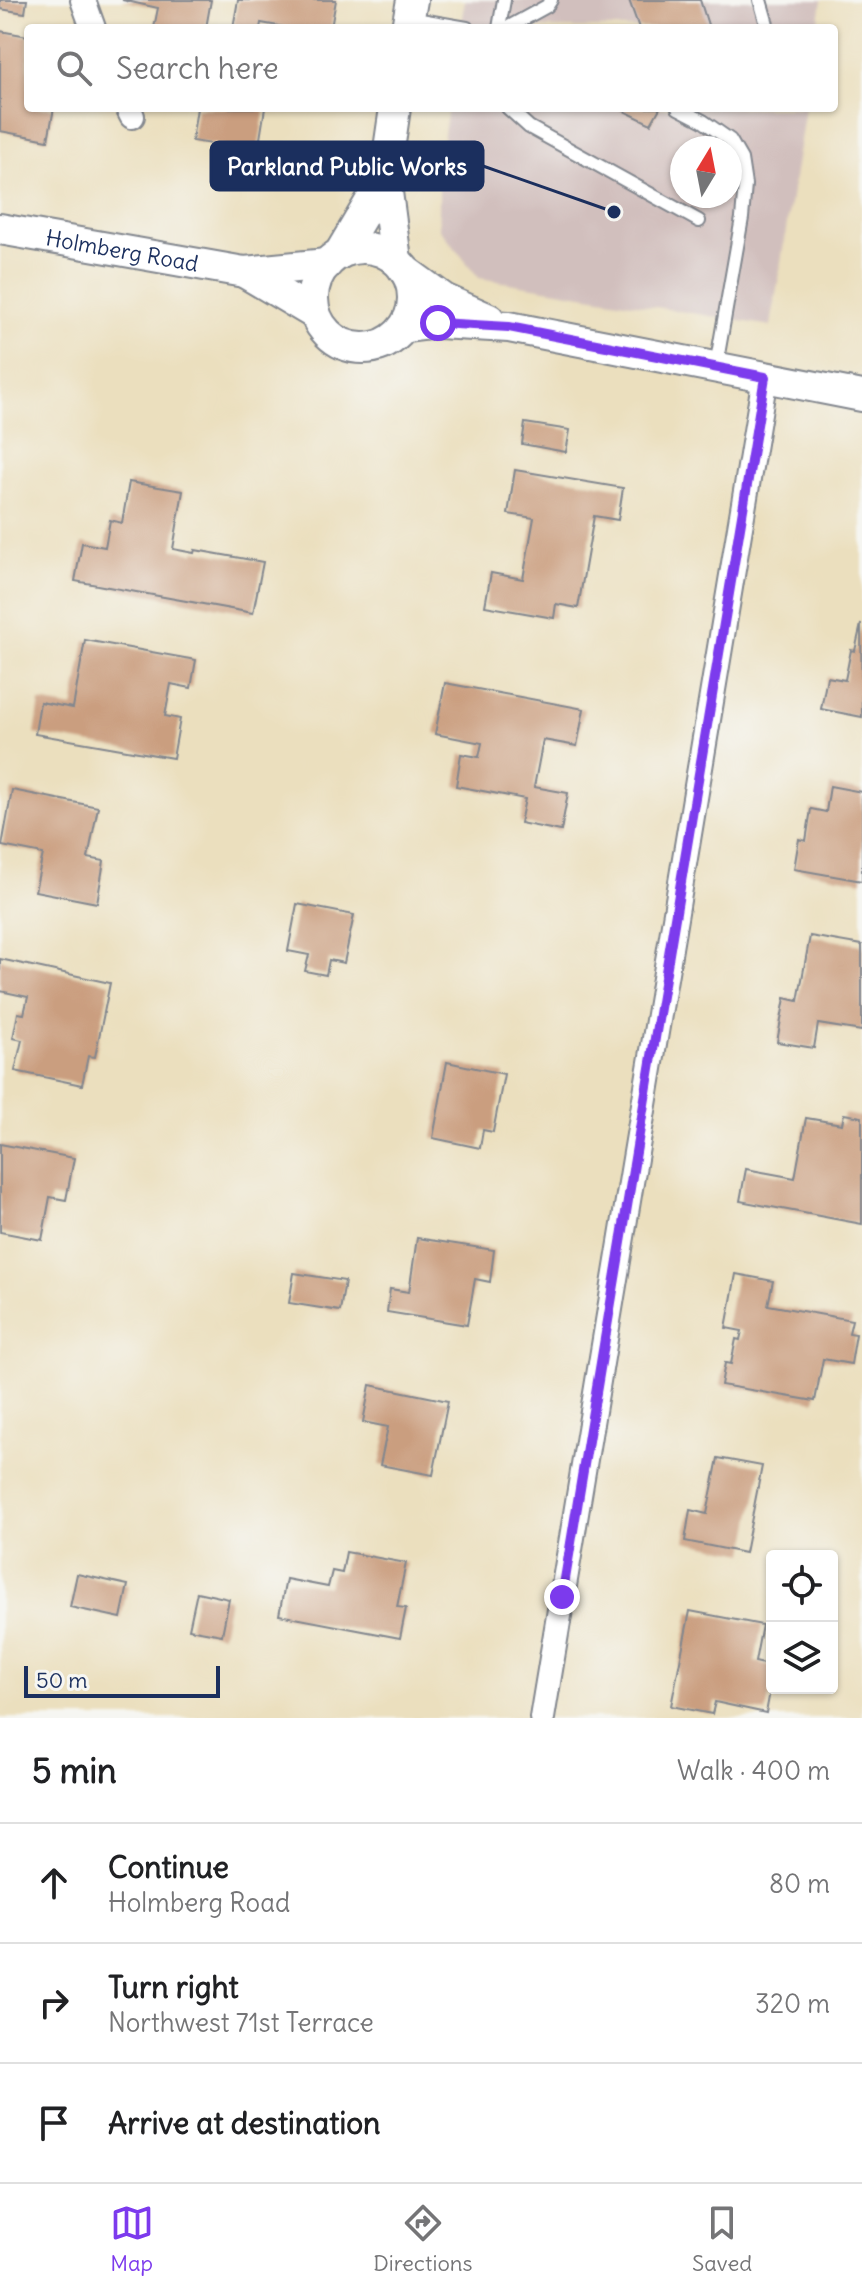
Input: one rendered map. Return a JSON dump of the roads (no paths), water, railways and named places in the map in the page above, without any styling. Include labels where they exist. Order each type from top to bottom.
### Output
[{"type":"street","points":[[83,0],[92,24]]},
{"type":"street","points":[[385,177],[314,287],[315,314],[322,328],[348,346],[379,346],[393,338],[405,327],[414,298],[411,283],[400,265],[385,177],[394,112]]},
{"type":"street","name":"Holmberg Road","points":[[0,229],[244,272],[334,258]]},
{"type":"street","points":[[334,258],[369,249],[384,252],[444,299],[509,327]]},
{"type":"street","name":"Holmberg Road","points":[[244,272],[315,314]]},
{"type":"street","points":[[405,327],[438,323],[509,327],[862,396]]},
{"type":"street","points":[[542,1718],[765,377]]},
{"type":"lane","points":[[500,24],[504,0]]},
{"type":"lane","points":[[514,24],[547,6],[551,0]]},
{"type":"lane","points":[[760,0],[767,24]]},
{"type":"lane","points":[[409,15],[449,24]]},
{"type":"lane","points":[[512,112],[529,127],[699,221]]},
{"type":"lane","points":[[686,112],[730,140],[741,159],[745,185],[715,368]]},
{"type":"place","name":"Parkland Public Works","points":[[614,212]]}]
